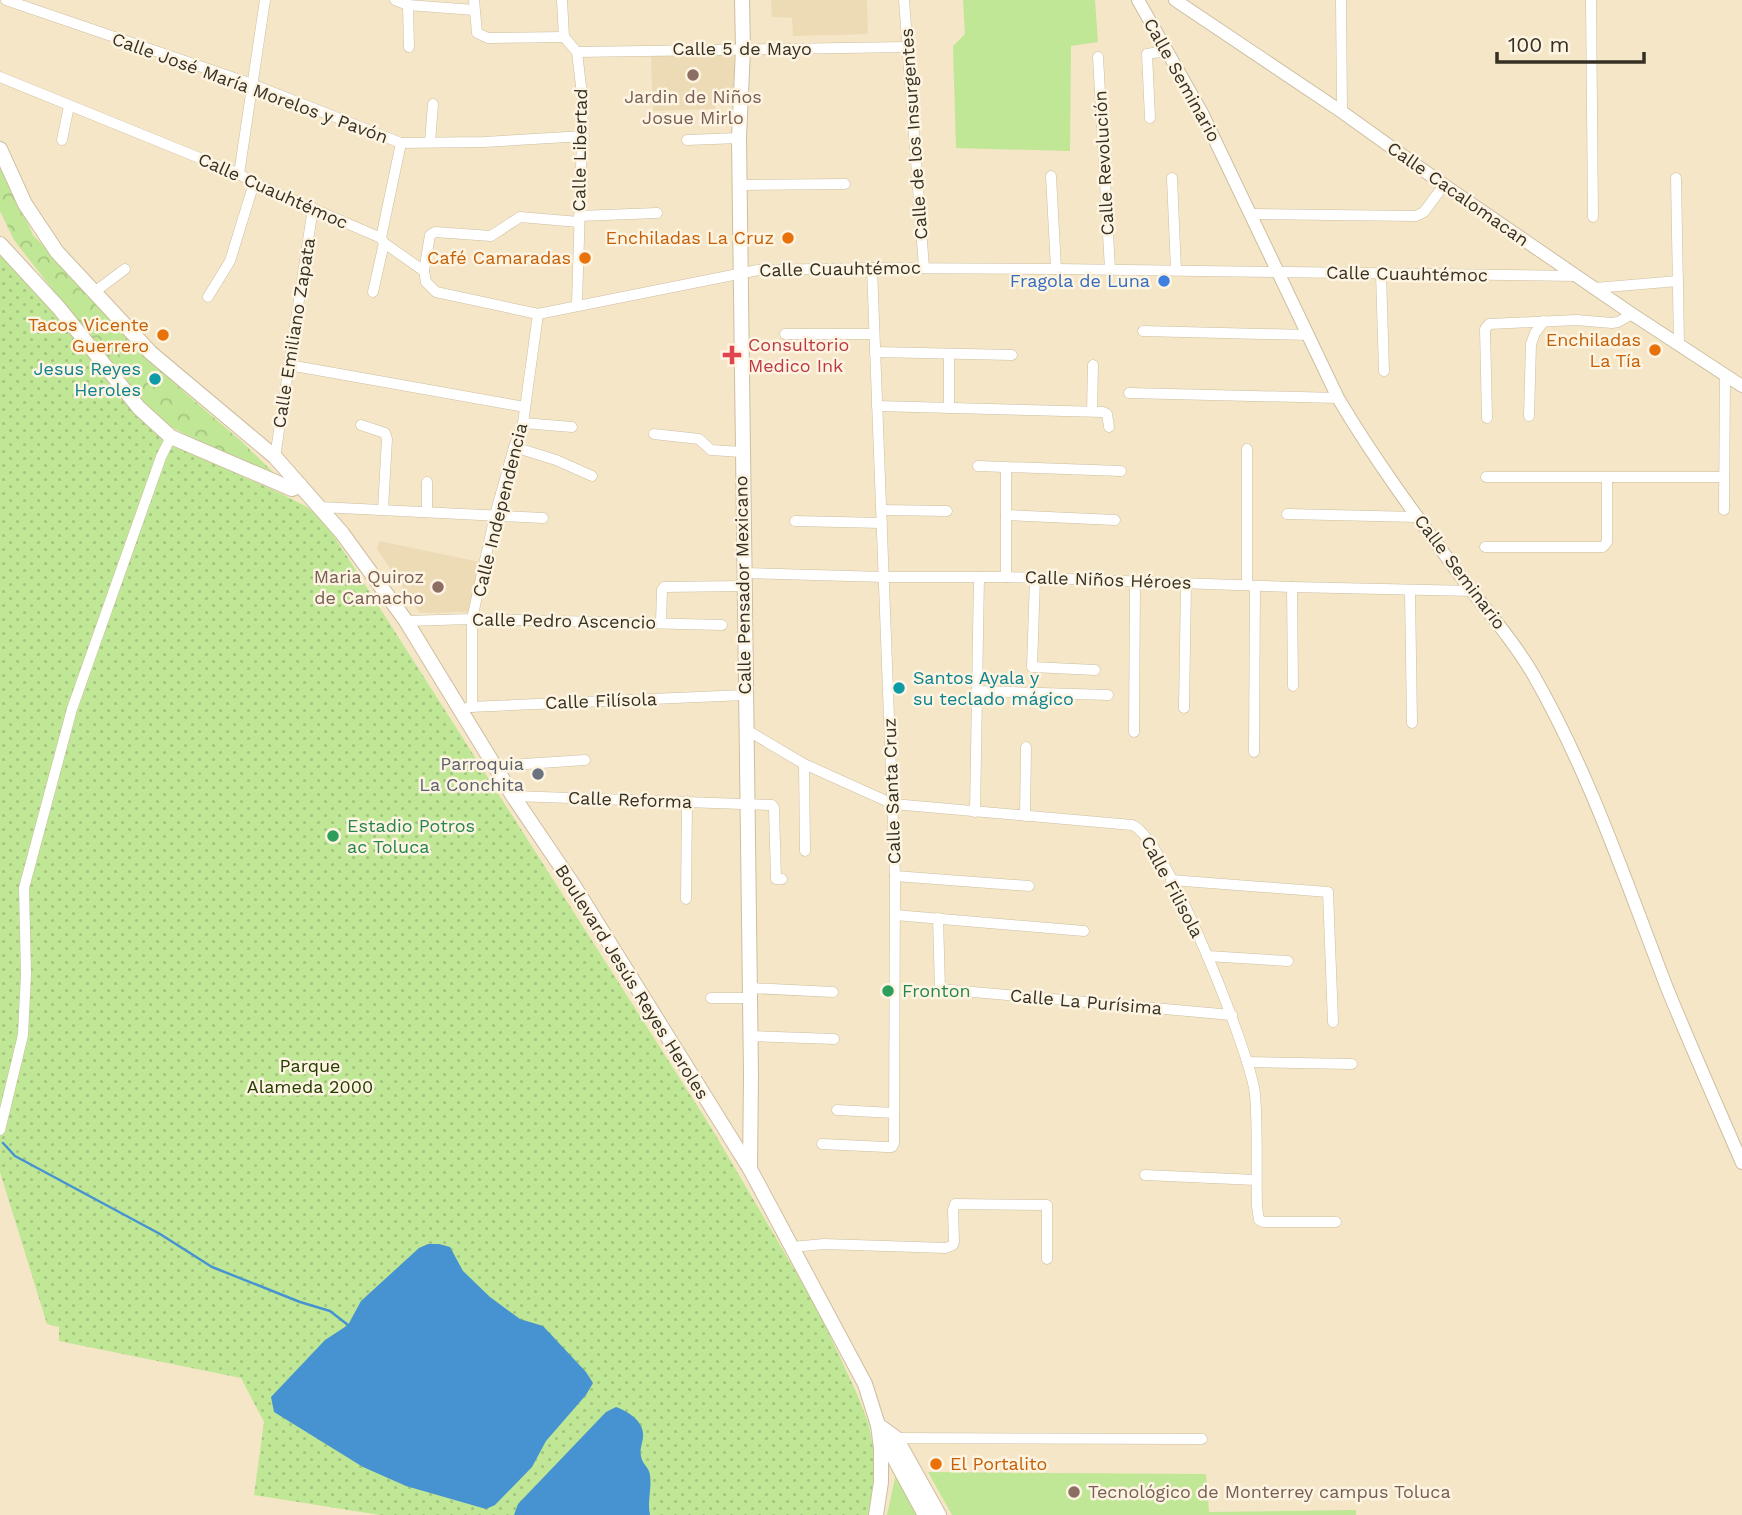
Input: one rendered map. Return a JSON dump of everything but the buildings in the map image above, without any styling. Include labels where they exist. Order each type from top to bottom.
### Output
[{"type":"main road","name":"Calle Pensador Mexicano","points":[[742,0],[739,138],[750,1169]]},
{"type":"main road","name":"Boulevard Jesús Reyes Heroles","points":[[0,149],[25,204],[39,229],[57,252],[151,353],[275,457],[320,507],[406,621],[465,707],[513,796],[573,886],[750,1169],[865,1384],[878,1425],[882,1470],[876,1515]]},
{"type":"main road","points":[[0,244],[68,318],[139,408],[171,437],[292,489],[300,485]]},
{"type":"main road","points":[[878,1425],[939,1515]]},
{"type":"main road","points":[[891,1441],[925,1515]]},
{"type":"street","name":"Calle José María Morelos y Pavón","points":[[6,0],[252,84],[401,143],[584,136]]},
{"type":"street","points":[[239,174],[265,0]]},
{"type":"street","points":[[395,0],[408,5],[474,5],[477,33],[483,37],[564,37]]},
{"type":"street","points":[[562,0],[564,37],[577,52]]},
{"type":"street","name":"Calle de los Insurgentes","points":[[904,0],[925,268]]},
{"type":"street","name":"Calle Seminario","points":[[1138,0],[1202,113],[1338,398],[1356,429],[1417,517],[1517,647],[1535,678],[1578,763],[1625,874],[1667,987],[1742,1163]]},
{"type":"street","name":"Calle Cacalomacan","points":[[1175,0],[1342,112],[1632,314],[1742,386]]},
{"type":"street","points":[[1341,0],[1342,112]]},
{"type":"street","points":[[1591,0],[1593,218]]},
{"type":"street","points":[[408,5],[409,47]]},
{"type":"street","name":"Calle 5 de Mayo","points":[[577,52],[907,47]]},
{"type":"street","points":[[1150,118],[1147,54],[1166,51]]},
{"type":"street","name":"Calle Libertad","points":[[577,52],[584,136],[577,305]]},
{"type":"street","name":"Calle Revolución","points":[[1098,57],[1110,269]]},
{"type":"street","name":"Calle Cuauhtémoc","points":[[0,77],[239,174],[383,241],[424,271],[426,282],[436,292],[538,314],[758,270],[1056,268],[1577,276]]},
{"type":"street","points":[[430,142],[433,104]]},
{"type":"street","points":[[62,140],[69,106]]},
{"type":"street","points":[[687,140],[739,138]]},
{"type":"street","points":[[373,292],[401,143]]},
{"type":"street","points":[[1051,176],[1056,268]]},
{"type":"street","points":[[1172,178],[1176,270]]},
{"type":"street","points":[[1676,178],[1679,344]]},
{"type":"street","points":[[208,297],[227,270],[254,183]]},
{"type":"street","points":[[740,185],[845,184]]},
{"type":"street","points":[[1251,214],[1416,216],[1424,212],[1444,185]]},
{"type":"street","name":"Calle Emiliano Zapata","points":[[275,457],[313,208]]},
{"type":"street","points":[[424,271],[430,235],[435,232],[491,236],[520,217],[579,219],[657,213]]},
{"type":"street","name":"Calle Santa Cruz","points":[[822,1144],[892,1147],[894,1143],[895,876],[872,268]]},
{"type":"street","points":[[93,293],[125,269]]},
{"type":"street","points":[[1381,273],[1384,371]]},
{"type":"street","points":[[1595,288],[1678,281]]},
{"type":"street","name":"Calle Independencia","points":[[465,707],[472,619],[495,515],[523,423],[538,314]]},
{"type":"street","points":[[1487,418],[1486,326],[1493,323],[1576,320],[1612,323],[1632,314]]},
{"type":"street","points":[[1529,416],[1531,344],[1544,321]]},
{"type":"street","points":[[1143,331],[1308,335]]},
{"type":"street","points":[[785,334],[874,334]]},
{"type":"street","points":[[875,352],[1012,355]]},
{"type":"street","points":[[949,354],[949,408]]},
{"type":"street","points":[[289,365],[525,407]]},
{"type":"street","points":[[1092,411],[1093,365]]},
{"type":"street","points":[[1724,510],[1725,375]]},
{"type":"street","points":[[1129,393],[1338,398]]},
{"type":"street","points":[[877,406],[1092,411],[1107,413],[1109,427]]},
{"type":"street","points":[[523,423],[572,427]]},
{"type":"street","points":[[361,425],[385,433],[387,439],[383,509]]},
{"type":"street","points":[[654,435],[699,439],[711,450],[742,452]]},
{"type":"street","points":[[0,1130],[23,1035],[26,974],[24,888],[72,709],[161,457],[171,437]]},
{"type":"street","points":[[514,447],[556,460],[592,476]]},
{"type":"street","points":[[1247,449],[1254,752]]},
{"type":"street","points":[[978,466],[1121,471]]},
{"type":"street","points":[[1006,468],[1006,577]]},
{"type":"street","points":[[1486,477],[1724,477]]},
{"type":"street","points":[[1486,547],[1603,547],[1607,542],[1607,478]]},
{"type":"street","points":[[427,482],[427,512]]},
{"type":"street","points":[[320,507],[543,519]]},
{"type":"street","points":[[882,510],[947,512]]},
{"type":"street","points":[[1287,514],[1417,517]]},
{"type":"street","points":[[1006,515],[1115,520]]},
{"type":"street","points":[[795,521],[882,523]]},
{"type":"street","points":[[975,812],[978,577]]},
{"type":"street","name":"Calle Niños Héroes","points":[[661,623],[664,587],[744,580],[1006,577],[1473,591]]},
{"type":"street","points":[[1035,578],[1032,667],[1095,670]]},
{"type":"street","points":[[1133,732],[1135,582]]},
{"type":"street","points":[[1184,708],[1186,583]]},
{"type":"street","points":[[1292,587],[1293,686]]},
{"type":"street","points":[[1410,591],[1412,723]]},
{"type":"street","name":"Calle Pedro Ascencio","points":[[406,621],[472,619],[722,625]]},
{"type":"street","points":[[978,691],[1108,695]]},
{"type":"street","name":"Calle Filísola","points":[[465,707],[744,695]]},
{"type":"street","name":"Calle Filisola","points":[[745,729],[804,764],[893,804],[1138,827],[1150,840],[1207,956],[1232,1015],[1247,1062],[1255,1094],[1259,1220],[1336,1222]]},
{"type":"street","points":[[1025,816],[1026,747]]},
{"type":"street","points":[[495,766],[585,760]]},
{"type":"street","points":[[804,764],[805,852]]},
{"type":"street","name":"Calle Reforma","points":[[513,796],[772,805],[779,879]]},
{"type":"street","points":[[686,899],[687,801]]},
{"type":"street","points":[[895,876],[1029,886]]},
{"type":"street","points":[[1171,880],[1328,892],[1333,1022]]},
{"type":"street","points":[[895,915],[1084,931]]},
{"type":"street","name":"Calle La Purísima","points":[[937,918],[940,989],[1232,1015]]},
{"type":"street","points":[[1207,956],[1288,961]]},
{"type":"street","points":[[711,998],[749,993],[833,992]]},
{"type":"street","points":[[750,1036],[834,1039]]},
{"type":"street","points":[[1247,1062],[1352,1064]]},
{"type":"street","points":[[837,1110],[894,1113]]},
{"type":"street","points":[[1145,1175],[1256,1180]]},
{"type":"street","points":[[792,1247],[824,1244],[946,1248],[954,1242],[955,1205],[1047,1205],[1046,1259]]},
{"type":"street","points":[[891,1441],[1202,1439]]},
{"type":"shaded area","points":[[771,0],[867,0],[868,34],[793,36],[792,18],[772,17]]},
{"type":"shaded area","name":"Jardin de Niños Josue Mirlo","points":[[729,53],[734,56],[734,94],[715,96],[715,109],[653,111],[651,56]]},
{"type":"shaded area","name":"Maria Quiroz de Camacho","points":[[379,541],[480,562],[468,612],[420,613],[377,549]]},
{"type":"green space","points":[[963,0],[1095,0],[1098,42],[1071,46],[1070,151],[956,148],[953,46],[965,34]]},
{"type":"green space","points":[[0,162],[33,235],[184,392],[277,476],[217,452],[166,424],[127,385],[14,240],[0,211]]},
{"type":"green space","name":"Parque Alameda 2000","points":[[0,249],[73,328],[129,406],[179,448],[284,495],[307,507],[325,522],[712,1129],[817,1308],[868,1422],[874,1451],[874,1478],[868,1515],[380,1515],[254,1495],[264,1422],[241,1378],[59,1341],[59,1327],[47,1324],[0,1172]]},
{"type":"green space","points":[[897,1469],[921,1515],[887,1515]]},
{"type":"green space","name":"Tecnológico de Monterrey campus Toluca","points":[[928,1472],[1206,1474],[1209,1512],[1356,1510],[1356,1515],[952,1515]]},
{"type":"water","points":[[428,1244],[450,1247],[463,1271],[490,1297],[520,1319],[543,1326],[593,1383],[586,1395],[546,1441],[532,1467],[495,1505],[486,1509],[406,1486],[363,1467],[274,1412],[271,1397],[325,1340],[348,1325],[361,1301],[419,1248]]},
{"type":"water","points":[[616,1407],[633,1417],[642,1428],[642,1459],[650,1475],[650,1515],[514,1515],[518,1504],[606,1412]]},
{"type":"waterway","points":[[3,1143],[15,1156],[160,1234],[212,1267],[330,1311],[348,1325]]},
{"type":"place","name":"Jardin de Niños Josue Mirlo","points":[[693,75]]},
{"type":"place","name":"Enchiladas La Cruz","points":[[788,238]]},
{"type":"place","name":"Café Camaradas","points":[[585,258]]},
{"type":"place","name":"Fragola de Luna","points":[[1164,281]]},
{"type":"place","name":"Tacos Vicente Guerrero","points":[[163,335]]},
{"type":"place","name":"Enchiladas La Tía","points":[[1655,350]]},
{"type":"place","name":"Consultorio Medico Ink","points":[[732,355]]},
{"type":"place","name":"Jesus Reyes Heroles","points":[[155,379]]},
{"type":"place","name":"Maria Quiroz de Camacho","points":[[438,587]]},
{"type":"place","name":"Santos Ayala y su teclado mágico","points":[[899,688]]},
{"type":"place","name":"Parroquia La Conchita","points":[[538,774]]},
{"type":"place","name":"Estadio Potros ac Toluca","points":[[333,836]]},
{"type":"place","name":"Fronton","points":[[888,991]]},
{"type":"place","name":"El Portalito","points":[[936,1464]]},
{"type":"place","name":"Tecnológico de Monterrey campus Toluca","points":[[1074,1492]]}]
